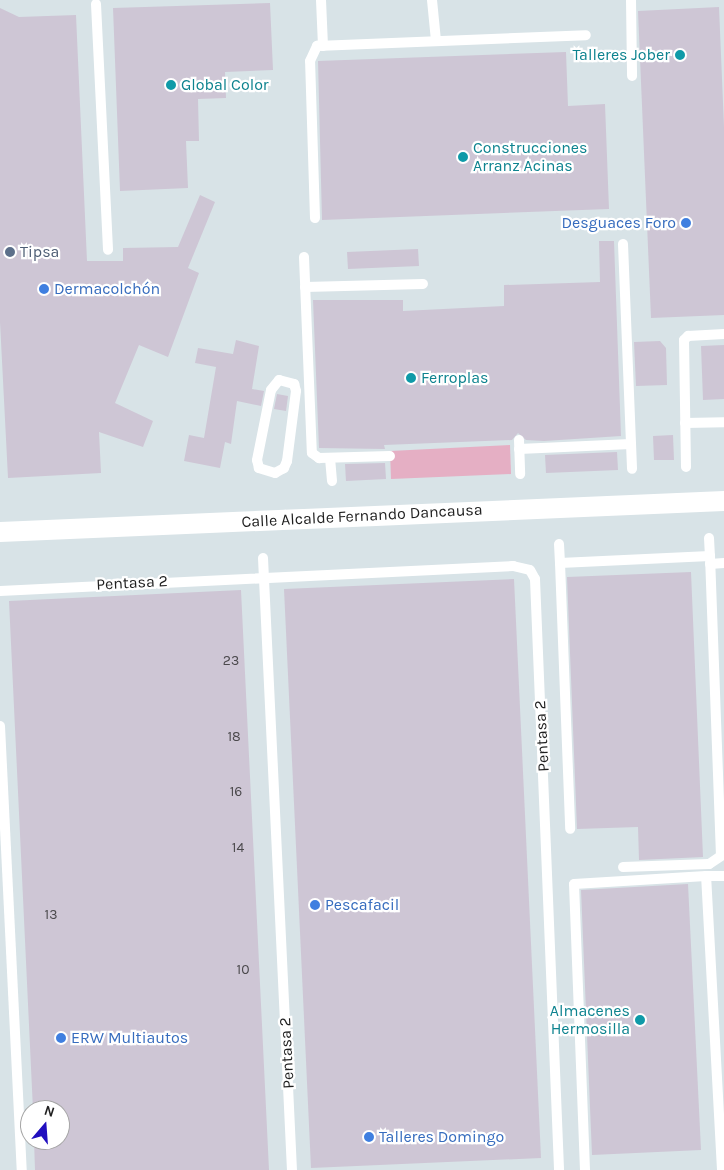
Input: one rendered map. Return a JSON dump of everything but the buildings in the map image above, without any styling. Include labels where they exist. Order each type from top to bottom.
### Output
[{"type":"street","name":"Calle Alcalde Fernando Dancausa","points":[[0,532],[724,501]]},
{"type":"lane","points":[[321,0],[323,46]]},
{"type":"lane","points":[[432,0],[436,41]]},
{"type":"lane","points":[[631,0],[632,76]]},
{"type":"lane","points":[[96,4],[108,250]]},
{"type":"lane","points":[[315,218],[310,61],[317,46],[586,35]]},
{"type":"lane","points":[[623,244],[632,469]]},
{"type":"lane","points":[[304,257],[311,448],[315,458],[390,456]]},
{"type":"lane","points":[[305,287],[423,284]]},
{"type":"lane","points":[[686,467],[684,340],[688,336],[724,334]]},
{"type":"lane","points":[[285,380],[294,384],[296,391],[287,461],[284,468],[275,472],[259,468],[257,460],[273,384],[285,380]]},
{"type":"lane","points":[[686,423],[724,422]]},
{"type":"lane","points":[[520,474],[519,444],[631,444]]},
{"type":"lane","points":[[330,458],[332,481]]},
{"type":"lane","points":[[275,472],[275,483]]},
{"type":"lane","points":[[623,867],[709,864],[721,856],[709,538]]},
{"type":"lane","points":[[559,544],[570,829]]},
{"type":"lane","name":"Pentasa 2","points":[[263,558],[292,1170]]},
{"type":"lane","points":[[560,563],[710,560],[724,563]]},
{"type":"lane","name":"Pentasa 2","points":[[0,591],[264,576],[513,566],[530,570],[535,579],[559,1170]]},
{"type":"lane","points":[[0,726],[22,1170]]},
{"type":"lane","points":[[706,876],[722,1170]]},
{"type":"lane","points":[[585,1170],[574,884],[724,876]]},
{"type":"shaded area","points":[[0,0],[724,0],[724,1170],[0,1170]]},
{"type":"shaded area","points":[[510,445],[511,474],[391,479],[390,451]]},
{"type":"place","name":"Talleres Jober","points":[[680,55]]},
{"type":"place","name":"Global Color","points":[[171,85]]},
{"type":"place","name":"Construcciones Arranz Acinas","points":[[463,157]]},
{"type":"place","name":"Desguaces Foro","points":[[686,223]]},
{"type":"place","name":"Tipsa","points":[[10,252]]},
{"type":"place","name":"Dermacolchón","points":[[44,289]]},
{"type":"place","name":"Ferroplas","points":[[411,378]]},
{"type":"place","name":"Pescafacil","points":[[315,905]]},
{"type":"place","name":"Almacenes Hermosilla","points":[[640,1020]]},
{"type":"place","name":"ERW Multiautos","points":[[61,1038]]},
{"type":"place","name":"Talleres Domingo","points":[[369,1137]]}]
